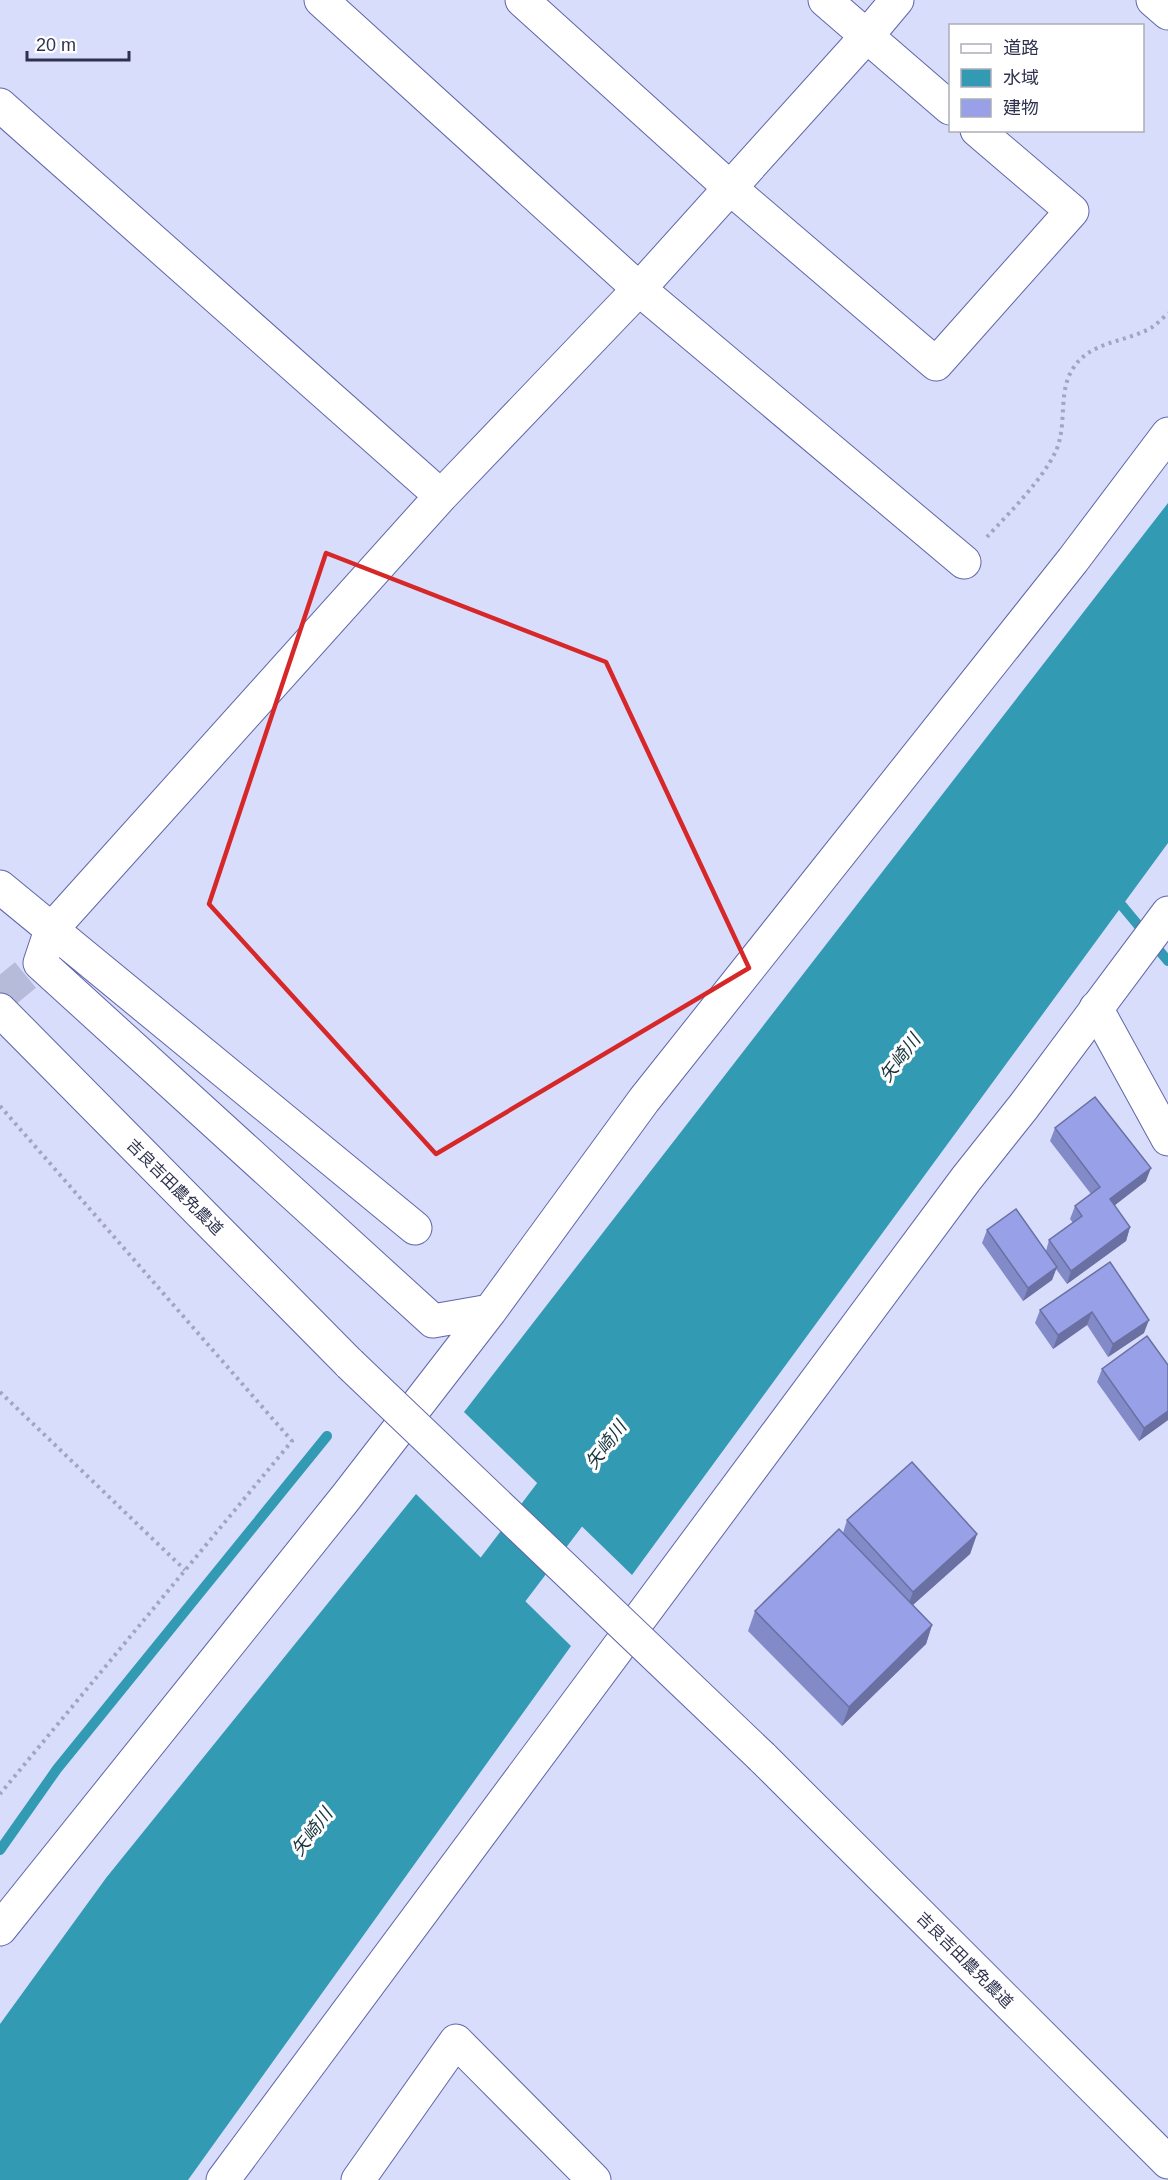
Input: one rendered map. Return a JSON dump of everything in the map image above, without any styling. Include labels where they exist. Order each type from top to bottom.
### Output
[{"type":"street","points":[[321,0],[639,289],[964,562]]},
{"type":"street","points":[[522,0],[729,187],[936,364],[1072,211],[979,132]]},
{"type":"street","points":[[825,0],[949,106]]},
{"type":"street","points":[[490,1311],[433,1321],[40,963],[51,930],[441,496],[639,289],[897,0]]},
{"type":"street","points":[[1154,0],[1168,13]]},
{"type":"street","points":[[0,105],[441,496]]},
{"type":"street","points":[[0,1929],[347,1496],[490,1311],[644,1100],[1073,560],[1168,434]]},
{"type":"street","points":[[0,887],[415,1228]]},
{"type":"street","points":[[223,2180],[966,1179],[1024,1106],[1168,913]]},
{"type":"street","points":[[1096,1008],[1168,1139]]},
{"type":"street","name":"吉良吉田農免農道","points":[[0,1010],[350,1364],[762,1757],[1168,2162]]},
{"type":"street","points":[[358,2180],[456,2041],[594,2180]]},
{"type":"path","points":[[964,562],[1028,492],[1055,453],[1060,440],[1065,387],[1072,370],[1095,348],[1146,330],[1168,313]]},
{"type":"path","points":[[0,1106],[292,1441],[0,1794]]},
{"type":"path","points":[[0,1392],[185,1570]]},
{"type":"highlighted area","points":[[326,553],[606,662],[749,968],[436,1154],[209,904]]},
{"type":"water","points":[[1168,503],[1168,843],[632,1575],[464,1412]]},
{"type":"water","points":[[416,1494],[571,1646],[188,2180],[0,2180],[0,2024],[106,1878]]},
{"type":"building","points":[[1095,1097],[1151,1168],[1110,1199],[1130,1227],[1071,1271],[1049,1240],[1082,1216],[1075,1206],[1100,1187],[1055,1128]]},
{"type":"building","points":[[1016,1209],[1057,1267],[1028,1288],[987,1230]]},
{"type":"building","points":[[1110,1262],[1149,1320],[1113,1344],[1092,1312],[1058,1335],[1040,1310]]},
{"type":"building","points":[[1147,1336],[1168,1365],[1168,1411],[1144,1428],[1102,1369]]},
{"type":"building","points":[[912,1462],[977,1534],[913,1592],[847,1520]]},
{"type":"building","points":[[839,1529],[932,1625],[849,1707],[755,1611]]},
{"type":"waterway","points":[[1114,896],[1168,961]]},
{"type":"waterway","points":[[0,1850],[57,1769],[327,1436]]},
{"type":"waterway","name":"矢崎川","points":[[451,1648],[611,1437]]},
{"type":"tunnel","points":[[0,996],[40,963]]}]
